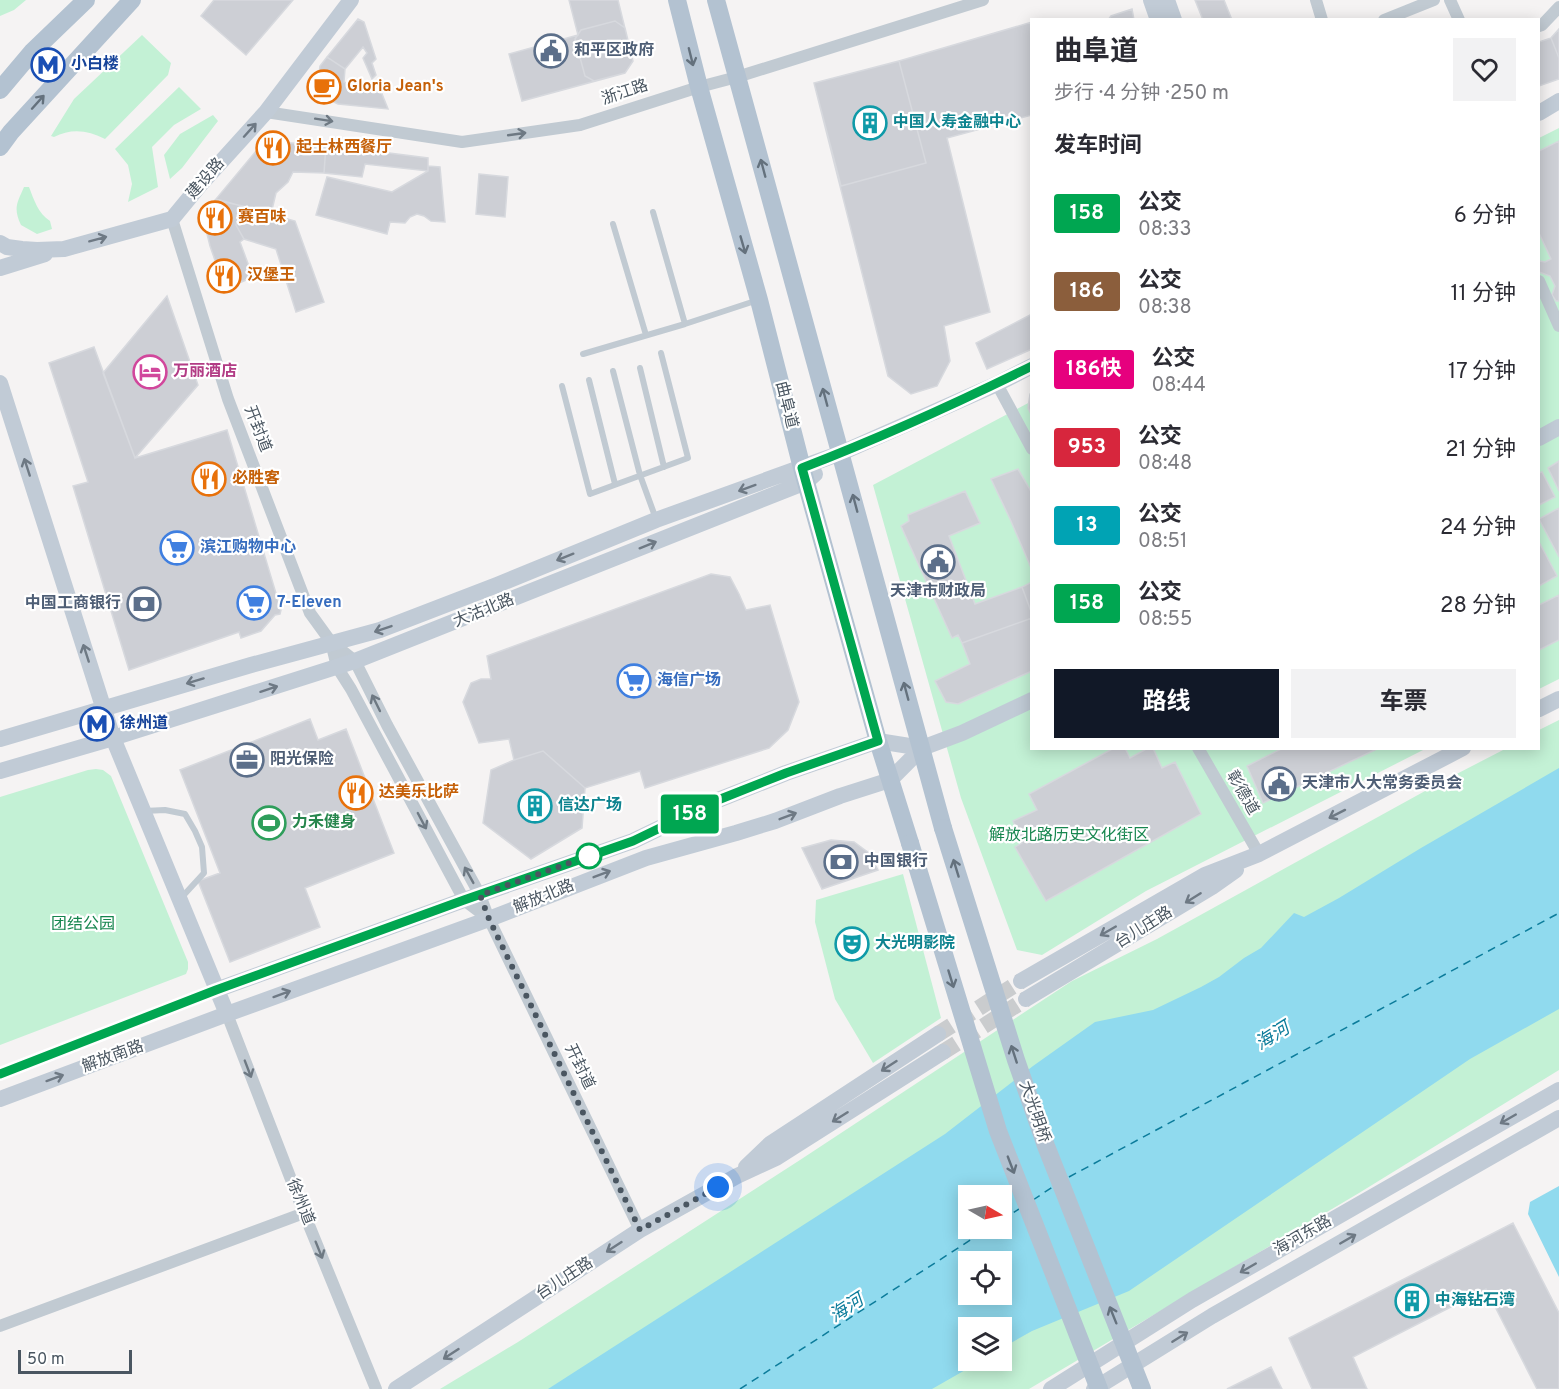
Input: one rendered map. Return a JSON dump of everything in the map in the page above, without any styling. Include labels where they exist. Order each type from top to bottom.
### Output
[{"type":"main road","points":[[0,147],[11,132],[132,0]]},
{"type":"main road","name":"建设路","points":[[172,219],[266,112],[351,0]]},
{"type":"main road","name":"曲阜道","points":[[676,0],[878,741],[998,1131],[1099,1389]]},
{"type":"main road","points":[[716,0],[922,748]]},
{"type":"main road","points":[[1151,0],[1157,18]]},
{"type":"main road","points":[[1167,0],[1173,18]]},
{"type":"main road","points":[[0,90],[32,51],[78,3]]},
{"type":"main road","points":[[1540,112],[1559,101]]},
{"type":"main road","points":[[0,268],[172,219]]},
{"type":"main road","points":[[0,243],[7,247],[22,249],[64,249]]},
{"type":"main road","name":"大沽北路","points":[[0,771],[114,738],[355,661],[804,475],[841,453],[1030,367]]},
{"type":"main road","points":[[0,383],[114,738],[227,1014]]},
{"type":"main road","points":[[1540,437],[1559,427]]},
{"type":"main road","name":"大沽北路","points":[[0,739],[239,668],[380,630],[656,520],[804,475]]},
{"type":"main road","name":"解放北路","points":[[227,1014],[489,919],[646,858],[736,834],[890,780],[922,748],[962,733],[1030,701]]},
{"type":"main road","name":"解放北路","points":[[216,990],[633,841],[718,800],[786,773],[878,741],[922,748]]},
{"type":"main road","name":"大光明桥","points":[[922,748],[944,828],[1016,1060],[1046,1146],[1142,1389]]},
{"type":"main road","name":"台儿庄路","points":[[1021,981],[1205,875],[1259,854],[1459,750]]},
{"type":"main road","name":"台儿庄路","points":[[1026,999],[1212,887],[1259,854]]},
{"type":"main road","name":"解放南路","points":[[0,1099],[227,1014]]},
{"type":"main road","name":"台儿庄路","points":[[737,1176],[770,1144],[938,1034]]},
{"type":"main road","name":"台儿庄路","points":[[396,1389],[640,1230],[737,1176],[776,1158],[943,1052]]},
{"type":"main road","name":"海河东路","points":[[1051,1389],[1192,1300],[1559,1090]]},
{"type":"main road","name":"海河东路","points":[[1094,1389],[1212,1316],[1559,1118]]},
{"type":"street","name":"浙江路","points":[[266,112],[462,142],[580,125],[983,0]]},
{"type":"street","points":[[1316,0],[1321,18]]},
{"type":"street","points":[[1389,18],[1434,0]]},
{"type":"street","points":[[1450,0],[1459,18]]},
{"type":"street","points":[[1540,26],[1559,7]]},
{"type":"street","name":"开封道","points":[[172,219],[231,407],[310,613],[332,642],[355,661],[472,897]]},
{"type":"street","points":[[1540,283],[1559,326]]},
{"type":"street","points":[[997,384],[1030,445]]},
{"type":"street","name":"开封道","points":[[332,642],[337,667],[472,897],[489,919],[640,1230]]},
{"type":"street","name":"彰德道","points":[[1199,750],[1259,854]]},
{"type":"street","name":"徐州道","points":[[227,1014],[304,1213],[376,1389]]},
{"type":"street","points":[[0,1326],[304,1213]]},
{"type":"lane","points":[[653,212],[685,324]]},
{"type":"lane","points":[[613,224],[646,335]]},
{"type":"lane","points":[[583,354],[759,300]]},
{"type":"lane","points":[[562,386],[590,494],[688,458],[661,353]]},
{"type":"lane","points":[[640,368],[664,466]]},
{"type":"lane","points":[[614,371],[640,475],[656,520]]},
{"type":"lane","points":[[589,380],[615,484]]},
{"type":"lane","points":[[143,811],[165,810],[184,814],[202,846],[204,873],[179,899]]},
{"type":"lane","name":"解放南路","points":[[0,1074],[216,990]]},
{"type":"green space","points":[[0,0],[26,0],[14,10],[0,16]]},
{"type":"green space","points":[[142,35],[171,63],[168,75],[105,139],[80,131],[51,136],[74,99]]},
{"type":"green space","points":[[179,87],[201,109],[174,125],[152,147],[158,187],[128,202],[132,184],[128,165],[115,149]]},
{"type":"green space","points":[[213,115],[218,121],[182,168],[170,179],[164,155],[180,134]]},
{"type":"green space","points":[[1559,128],[1559,679],[1540,688],[1540,138]]},
{"type":"green space","points":[[24,187],[29,187],[37,206],[50,221],[52,229],[37,234],[21,225],[17,206]]},
{"type":"green space","name":"解放北路历史文化街区","points":[[1030,402],[1030,750],[1423,750],[1146,891],[1042,955],[1017,950],[961,798],[873,485]]},
{"type":"green space","points":[[1559,720],[1559,1070],[1359,1193],[1029,1389],[440,1389],[518,1342],[800,1160],[1072,981],[1157,939],[1503,750],[1540,750],[1540,730]]},
{"type":"green space","name":"团结公园","points":[[96,769],[103,770],[111,776],[188,962],[188,969],[186,974],[0,1045],[0,797]]},
{"type":"green space","name":"大光明影院","points":[[903,874],[941,1018],[873,1063],[835,999],[815,922],[816,900]]},
{"type":"water","name":"海河","points":[[1559,768],[1559,1009],[1470,1059],[1129,1291],[1032,1331],[1012,1342],[1012,1317],[958,1317],[958,1371],[964,1371],[932,1389],[548,1389],[945,1134],[1033,1066],[1095,1022],[1153,1010],[1201,987],[1261,948],[1294,913],[1304,917]]},
{"type":"water","points":[[1559,1186],[1559,1277],[1528,1214],[1530,1202]]},
{"type":"building","points":[[214,0],[293,0],[246,55],[201,16]]},
{"type":"building","points":[[569,0],[618,0],[633,61],[625,73],[522,101],[509,54],[578,35]]},
{"type":"building","points":[[1195,0],[1224,0],[1231,18],[1202,18]]},
{"type":"building","points":[[1132,9],[1134,18],[1110,18]]},
{"type":"building","points":[[358,19],[364,22],[376,59],[372,63],[376,75],[372,79],[363,58],[367,53],[363,47],[345,69],[327,57]]},
{"type":"building","points":[[615,21],[625,28],[633,61],[625,73],[594,81],[585,76],[575,39],[581,30]]},
{"type":"building","points":[[1030,23],[1030,116],[947,138],[990,312],[944,326],[950,361],[937,386],[911,394],[888,376],[814,83]]},
{"type":"building","points":[[1559,29],[1559,58],[1551,38]]},
{"type":"building","points":[[1551,38],[1559,58],[1559,79],[1540,86],[1540,42]]},
{"type":"building","points":[[327,57],[345,69],[344,82],[353,86],[380,89],[388,109],[338,104],[323,97],[318,80],[320,66]]},
{"type":"building","name":"中国人寿金融中心","points":[[899,61],[926,163],[841,186],[814,83]]},
{"type":"building","points":[[1559,141],[1559,301],[1556,301],[1552,295],[1555,286],[1550,276],[1540,272],[1540,261],[1551,259],[1540,235],[1540,150]]},
{"type":"building","points":[[274,142],[326,145],[324,173],[293,172],[288,182],[276,193],[271,214],[216,199],[257,150]]},
{"type":"building","points":[[326,145],[428,158],[428,171],[365,164],[362,177],[324,173]]},
{"type":"building","points":[[428,166],[440,167],[445,222],[431,221],[417,214],[405,223],[390,222],[387,234],[316,215],[327,177],[392,192],[428,171]]},
{"type":"building","points":[[479,174],[508,177],[505,217],[476,214]]},
{"type":"building","points":[[215,200],[243,206],[236,225],[244,239],[240,242],[253,277],[225,289],[206,230],[205,215]]},
{"type":"building","points":[[243,206],[295,221],[324,302],[296,312],[276,249],[244,239],[236,225]]},
{"type":"building","points":[[167,296],[198,385],[135,458],[103,373]]},
{"type":"building","points":[[1030,315],[1030,350],[987,369],[976,343]]},
{"type":"building","name":"滨江购物中心","points":[[94,347],[135,458],[227,430],[281,610],[280,614],[275,615],[261,631],[241,638],[239,632],[129,670],[73,486],[88,482],[49,363]]},
{"type":"building","points":[[1559,461],[1559,491],[1548,468]]},
{"type":"building","points":[[1018,469],[1030,490],[1030,565],[1010,519],[991,479]]},
{"type":"building","points":[[1542,472],[1555,497],[1540,504],[1540,473]]},
{"type":"building","name":"天津市财政局","points":[[965,491],[980,523],[949,536],[975,604],[1022,587],[1030,609],[1030,619],[962,643],[958,635],[952,638],[901,526],[909,521],[908,515]]},
{"type":"building","points":[[1559,508],[1559,557],[1540,521],[1540,518]]},
{"type":"building","points":[[1540,544],[1557,576],[1540,585]]},
{"type":"building","name":"海信广场","points":[[711,574],[730,577],[746,610],[770,605],[799,702],[788,730],[769,748],[645,788],[640,771],[585,788],[543,751],[514,760],[509,739],[479,743],[463,702],[471,683],[481,679],[491,679],[487,656]]},
{"type":"building","points":[[1030,583],[1030,609],[1022,587]]},
{"type":"building","points":[[1559,595],[1559,640],[1540,650],[1540,604]]},
{"type":"building","points":[[1030,619],[1030,672],[958,704],[946,702],[935,681],[970,664],[962,643]]},
{"type":"building","points":[[310,719],[318,740],[346,729],[394,853],[305,888],[320,927],[230,962],[198,881],[220,873],[180,770]]},
{"type":"building","points":[[1110,750],[1126,750],[1130,758],[1144,750],[1154,750],[1162,768],[1175,762],[1201,814],[1046,901],[1015,847],[1022,843],[1013,821],[1037,810],[1029,794]]},
{"type":"building","name":"天津市人大常务委员会","points":[[1279,750],[1375,750],[1263,803],[1247,766]]},
{"type":"building","name":"信达广场","points":[[543,751],[585,788],[582,828],[531,859],[483,823],[491,770]]},
{"type":"building","name":"中国银行","points":[[831,840],[854,842],[869,853],[878,870],[822,889],[802,848]]},
{"type":"building","name":"中海钻石湾","points":[[1513,1223],[1559,1313],[1559,1389],[1537,1389],[1486,1289],[1353,1357],[1367,1389],[1312,1389],[1289,1338]]},
{"type":"building","points":[[1271,1367],[1282,1389],[1227,1389]]},
{"type":"ferry route","points":[[1069,1177],[1559,913]]},
{"type":"ferry route","points":[[1033,1200],[1054,1186]]},
{"type":"ferry route","points":[[1012,1214],[1019,1209]]},
{"type":"ferry route","points":[[740,1389],[972,1239]]},
{"type":"tunnel","points":[[938,1034],[1021,981]]},
{"type":"tunnel","points":[[943,1052],[1026,999]]},
{"type":"bus line","name":"158","points":[[0,1074],[216,990],[633,841],[718,800],[786,773],[878,741],[802,468],[860,445],[1030,367]]},
{"type":"place","name":"和平区政府","points":[[551,51]]},
{"type":"place","name":"小白楼","points":[[48,65]]},
{"type":"place","name":"Gloria Jean's","points":[[324,87]]},
{"type":"place","name":"中国人寿金融中心","points":[[870,123]]},
{"type":"place","name":"起士林西餐厅","points":[[273,148]]},
{"type":"place","name":"赛百味","points":[[215,218]]},
{"type":"place","name":"汉堡王","points":[[224,276]]},
{"type":"place","name":"万丽酒店","points":[[150,372]]},
{"type":"place","name":"必胜客","points":[[209,479]]},
{"type":"place","name":"滨江购物中心","points":[[177,548]]},
{"type":"place","name":"天津市财政局","points":[[938,562]]},
{"type":"place","name":"7-Eleven","points":[[254,603]]},
{"type":"place","name":"中国工商银行","points":[[144,604]]},
{"type":"place","name":"海信广场","points":[[634,681]]},
{"type":"place","name":"徐州道","points":[[97,724]]},
{"type":"place","name":"阳光保险","points":[[247,760]]},
{"type":"place","name":"天津市人大常务委员会","points":[[1279,784]]},
{"type":"place","name":"达美乐比萨","points":[[356,793]]},
{"type":"place","name":"信达广场","points":[[535,806]]},
{"type":"place","name":"力禾健身","points":[[269,823]]},
{"type":"place","name":"中国银行","points":[[841,862]]},
{"type":"place","name":"大光明影院","points":[[852,944]]},
{"type":"place","name":"中海钻石湾","points":[[1412,1301]]},
{"type":"route","points":[[589,856],[480,895],[489,919],[640,1230],[718,1187]]}]
